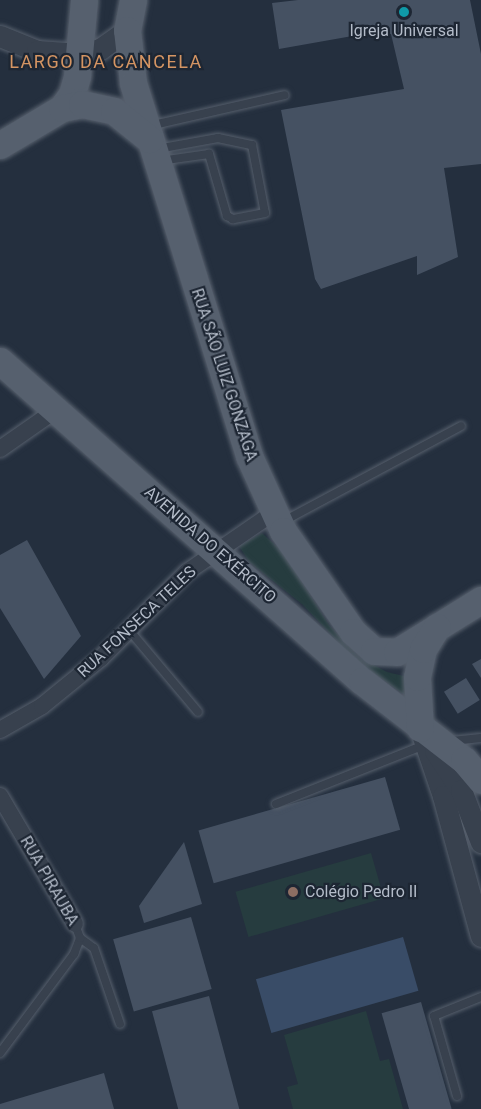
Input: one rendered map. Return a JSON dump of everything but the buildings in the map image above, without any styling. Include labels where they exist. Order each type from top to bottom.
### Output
[{"type":"main road","points":[[62,108],[72,94],[80,54],[84,0]]},
{"type":"main road","name":"RUA SÃO LUIZ GONZAGA","points":[[133,0],[127,30],[129,65],[151,144],[249,456],[276,518],[366,646],[383,653],[397,652],[481,600]]},
{"type":"main road","points":[[0,145],[62,108],[90,104],[114,111],[151,144]]},
{"type":"main road","name":"AVENIDA DO EXÉRCITO","points":[[0,361],[218,551],[428,739],[464,760],[481,780]]},
{"type":"main road","points":[[428,739],[417,677],[423,649],[437,627]]},
{"type":"street","points":[[0,36],[37,51],[80,54],[100,49],[127,30]]},
{"type":"street","points":[[0,449],[56,410]]},
{"type":"street","name":"RUA FONSECA TELES","points":[[0,730],[42,706],[129,630],[187,572],[218,551],[276,518]]},
{"type":"street","points":[[428,739],[461,790],[481,842]]},
{"type":"street","points":[[428,739],[481,936]]},
{"type":"street","name":"RUA PIRAUBA","points":[[0,796],[77,931]]},
{"type":"lane","points":[[151,144],[285,95]]},
{"type":"lane","points":[[218,138],[252,144],[265,213],[233,219],[226,216],[209,154],[151,144],[218,138]]},
{"type":"lane","points":[[276,518],[461,426]]},
{"type":"lane","points":[[129,630],[198,712]]},
{"type":"lane","points":[[276,804],[428,739],[481,738]]},
{"type":"lane","points":[[77,931],[94,948],[120,1024]]},
{"type":"lane","name":"RUA PIRAUBA","points":[[0,1053],[74,954],[77,931]]},
{"type":"lane","points":[[458,1096],[434,1016],[481,997]]},
{"type":"green space","points":[[262,533],[283,552],[329,625],[359,657],[387,672],[408,677],[406,696],[357,662],[302,604],[249,562],[239,546]]},
{"type":"green space","points":[[371,853],[384,898],[248,937],[235,892]]},
{"type":"green space","points":[[366,1011],[380,1061],[389,1059],[403,1109],[293,1109],[287,1087],[298,1084],[284,1035]]},
{"type":"water","points":[[403,937],[418,991],[271,1033],[256,979]]},
{"type":"place","name":"Igreja Universal","points":[[404,12]]},
{"type":"place","name":"Colégio Pedro II","points":[[293,892]]},
{"type":"district","name":"LARGO DA CANCELA","points":[[106,62]]}]
